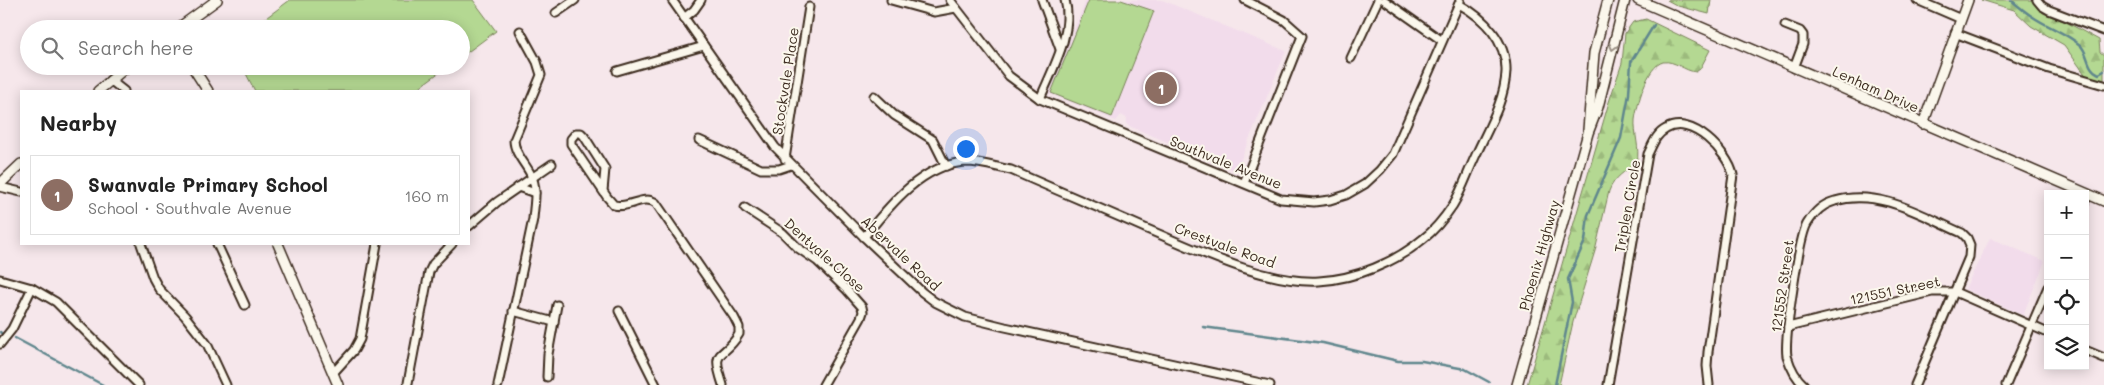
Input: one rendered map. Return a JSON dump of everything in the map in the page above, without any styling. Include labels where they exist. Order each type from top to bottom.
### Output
[{"type":"street","points":[[188,20],[216,0]]},
{"type":"street","points":[[556,13],[575,0]]},
{"type":"street","name":"Abervale Road","points":[[672,0],[764,134],[785,159],[864,237],[935,302],[965,317],[1270,385]]},
{"type":"street","points":[[684,18],[694,10],[701,0]]},
{"type":"street","points":[[891,0],[934,12],[954,3]]},
{"type":"street","points":[[1042,0],[1060,49]]},
{"type":"street","points":[[1040,99],[1060,49],[1067,22],[1065,0]]},
{"type":"street","points":[[1244,183],[1302,36],[1284,20],[1245,0]]},
{"type":"street","points":[[1351,58],[1378,0]]},
{"type":"street","points":[[1384,0],[1441,40]]},
{"type":"street","name":"Phoenix Highway","points":[[1588,133],[1594,53],[1608,0]]},
{"type":"street","name":"Phoenix Highway","points":[[1517,385],[1588,133],[1594,121],[1625,0]]},
{"type":"street","name":"Lenham Drive","points":[[1638,0],[2069,190]]},
{"type":"street","points":[[1917,0],[1961,19]]},
{"type":"street","points":[[1923,124],[1968,0]]},
{"type":"street","points":[[2037,0],[2049,10],[2104,31]]},
{"type":"street","name":"Southvale Avenue","points":[[954,3],[1009,76],[1040,99],[1280,199],[1314,202],[1346,195],[1365,184],[1392,154],[1441,40],[1460,2]]},
{"type":"street","name":"Crestvale Road","points":[[864,237],[885,210],[926,175],[946,166],[965,162],[1011,170],[1179,243],[1249,270],[1300,281],[1320,281],[1348,277],[1386,262],[1407,250],[1423,239],[1440,223],[1454,204],[1497,108],[1503,90],[1506,71],[1498,39],[1478,16],[1460,2]]},
{"type":"street","name":"Stockvale Place","points":[[785,159],[809,7]]},
{"type":"street","points":[[1785,25],[1800,31],[1803,35],[1803,44],[1794,68]]},
{"type":"street","points":[[498,385],[532,219],[535,193],[532,177],[516,151],[514,140],[541,75],[537,62],[520,31]]},
{"type":"street","points":[[1956,33],[2056,71],[2104,85]]},
{"type":"street","points":[[617,71],[704,46]]},
{"type":"street","points":[[99,90],[116,75]]},
{"type":"street","points":[[198,75],[207,90]]},
{"type":"street","points":[[110,80],[123,90]]},
{"type":"street","points":[[874,96],[894,115],[933,140],[946,166]]},
{"type":"street","name":"Triplen Circle","points":[[1608,385],[1648,154],[1658,134],[1675,125],[1687,126],[1709,140],[1726,157],[1733,175],[1708,352],[1709,385]]},
{"type":"street","points":[[603,191],[605,168],[584,136],[581,133],[576,133],[570,139],[571,144],[603,191],[614,205],[620,207],[647,200],[656,204],[734,317],[739,327],[739,334],[719,356],[717,362],[722,385]]},
{"type":"street","points":[[699,140],[761,168],[779,169],[791,165]]},
{"type":"street","points":[[470,225],[476,218],[552,164]]},
{"type":"street","points":[[20,165],[0,186],[20,192]]},
{"type":"street","points":[[518,187],[535,193]]},
{"type":"street","name":"121552 Street","points":[[1804,385],[1796,376],[1787,355],[1786,344],[1802,234],[1813,215],[1834,201],[1860,198],[1881,199],[1962,233],[1967,238],[1970,251],[1955,292],[1915,385]]},
{"type":"street","name":"Lenham Drive","points":[[2089,198],[2104,201]]},
{"type":"street","name":"Dentvale Close","points":[[745,208],[783,233],[847,290],[862,307],[864,312],[862,318],[823,385]]},
{"type":"street","points":[[141,245],[156,284],[199,334],[210,350],[226,385]]},
{"type":"street","points":[[217,245],[245,305]]},
{"type":"street","points":[[278,245],[338,385]]},
{"type":"street","points":[[334,372],[354,350],[360,339],[378,245]]},
{"type":"street","points":[[400,385],[410,384],[429,272],[433,264],[451,245]]},
{"type":"street","points":[[0,279],[32,288],[56,302],[139,385]]},
{"type":"street","points":[[0,344],[12,330],[32,288]]},
{"type":"street","name":"121551 Street","points":[[1788,327],[1932,292],[1955,292],[2044,331]]},
{"type":"street","points":[[2006,385],[2044,296]]},
{"type":"street","points":[[547,377],[548,354],[557,305]]},
{"type":"street","points":[[513,311],[554,322]]},
{"type":"street","points":[[619,311],[656,385]]},
{"type":"street","points":[[2089,352],[2104,358]]},
{"type":"shaded area","points":[[1086,0],[1162,0],[1286,51],[1236,171],[1127,125],[1127,118],[1121,115],[1116,121],[1048,93]]},
{"type":"shaded area","points":[[1990,238],[2044,261],[2023,315],[1965,289]]},
{"type":"green space","points":[[290,0],[473,0],[496,31],[470,50],[470,20],[263,20]]},
{"type":"green space","points":[[1089,0],[1121,0],[1154,11],[1112,117],[1051,93]]},
{"type":"green space","points":[[1667,0],[1711,0],[1709,14],[1678,6]]},
{"type":"green space","points":[[1981,0],[2031,0],[2043,13],[2066,22],[2099,40],[2100,52],[2104,55],[2104,81],[2087,77],[2064,45],[2031,26],[2014,10]]},
{"type":"green space","points":[[1646,19],[1710,50],[1700,69],[1696,72],[1672,63],[1663,62],[1657,65],[1648,78],[1638,105],[1635,120],[1637,162],[1617,178],[1609,191],[1595,251],[1573,322],[1559,385],[1527,385],[1622,63],[1625,33],[1633,22]]},
{"type":"green space","points":[[247,75],[436,75],[415,90],[254,90]]},
{"type":"waterway","points":[[2011,0],[2033,17],[2080,45],[2095,72],[2099,74],[2104,71]]},
{"type":"waterway","points":[[1555,385],[1572,302],[1568,279],[1585,241],[1588,215],[1621,138],[1629,94],[1631,62],[1654,25]]},
{"type":"waterway","points":[[1203,327],[1323,343],[1398,361],[1422,361],[1465,369],[1489,382]]},
{"type":"waterway","points":[[15,338],[103,385]]},
{"type":"place","name":"Swanvale Primary School","points":[[1161,88]]}]
